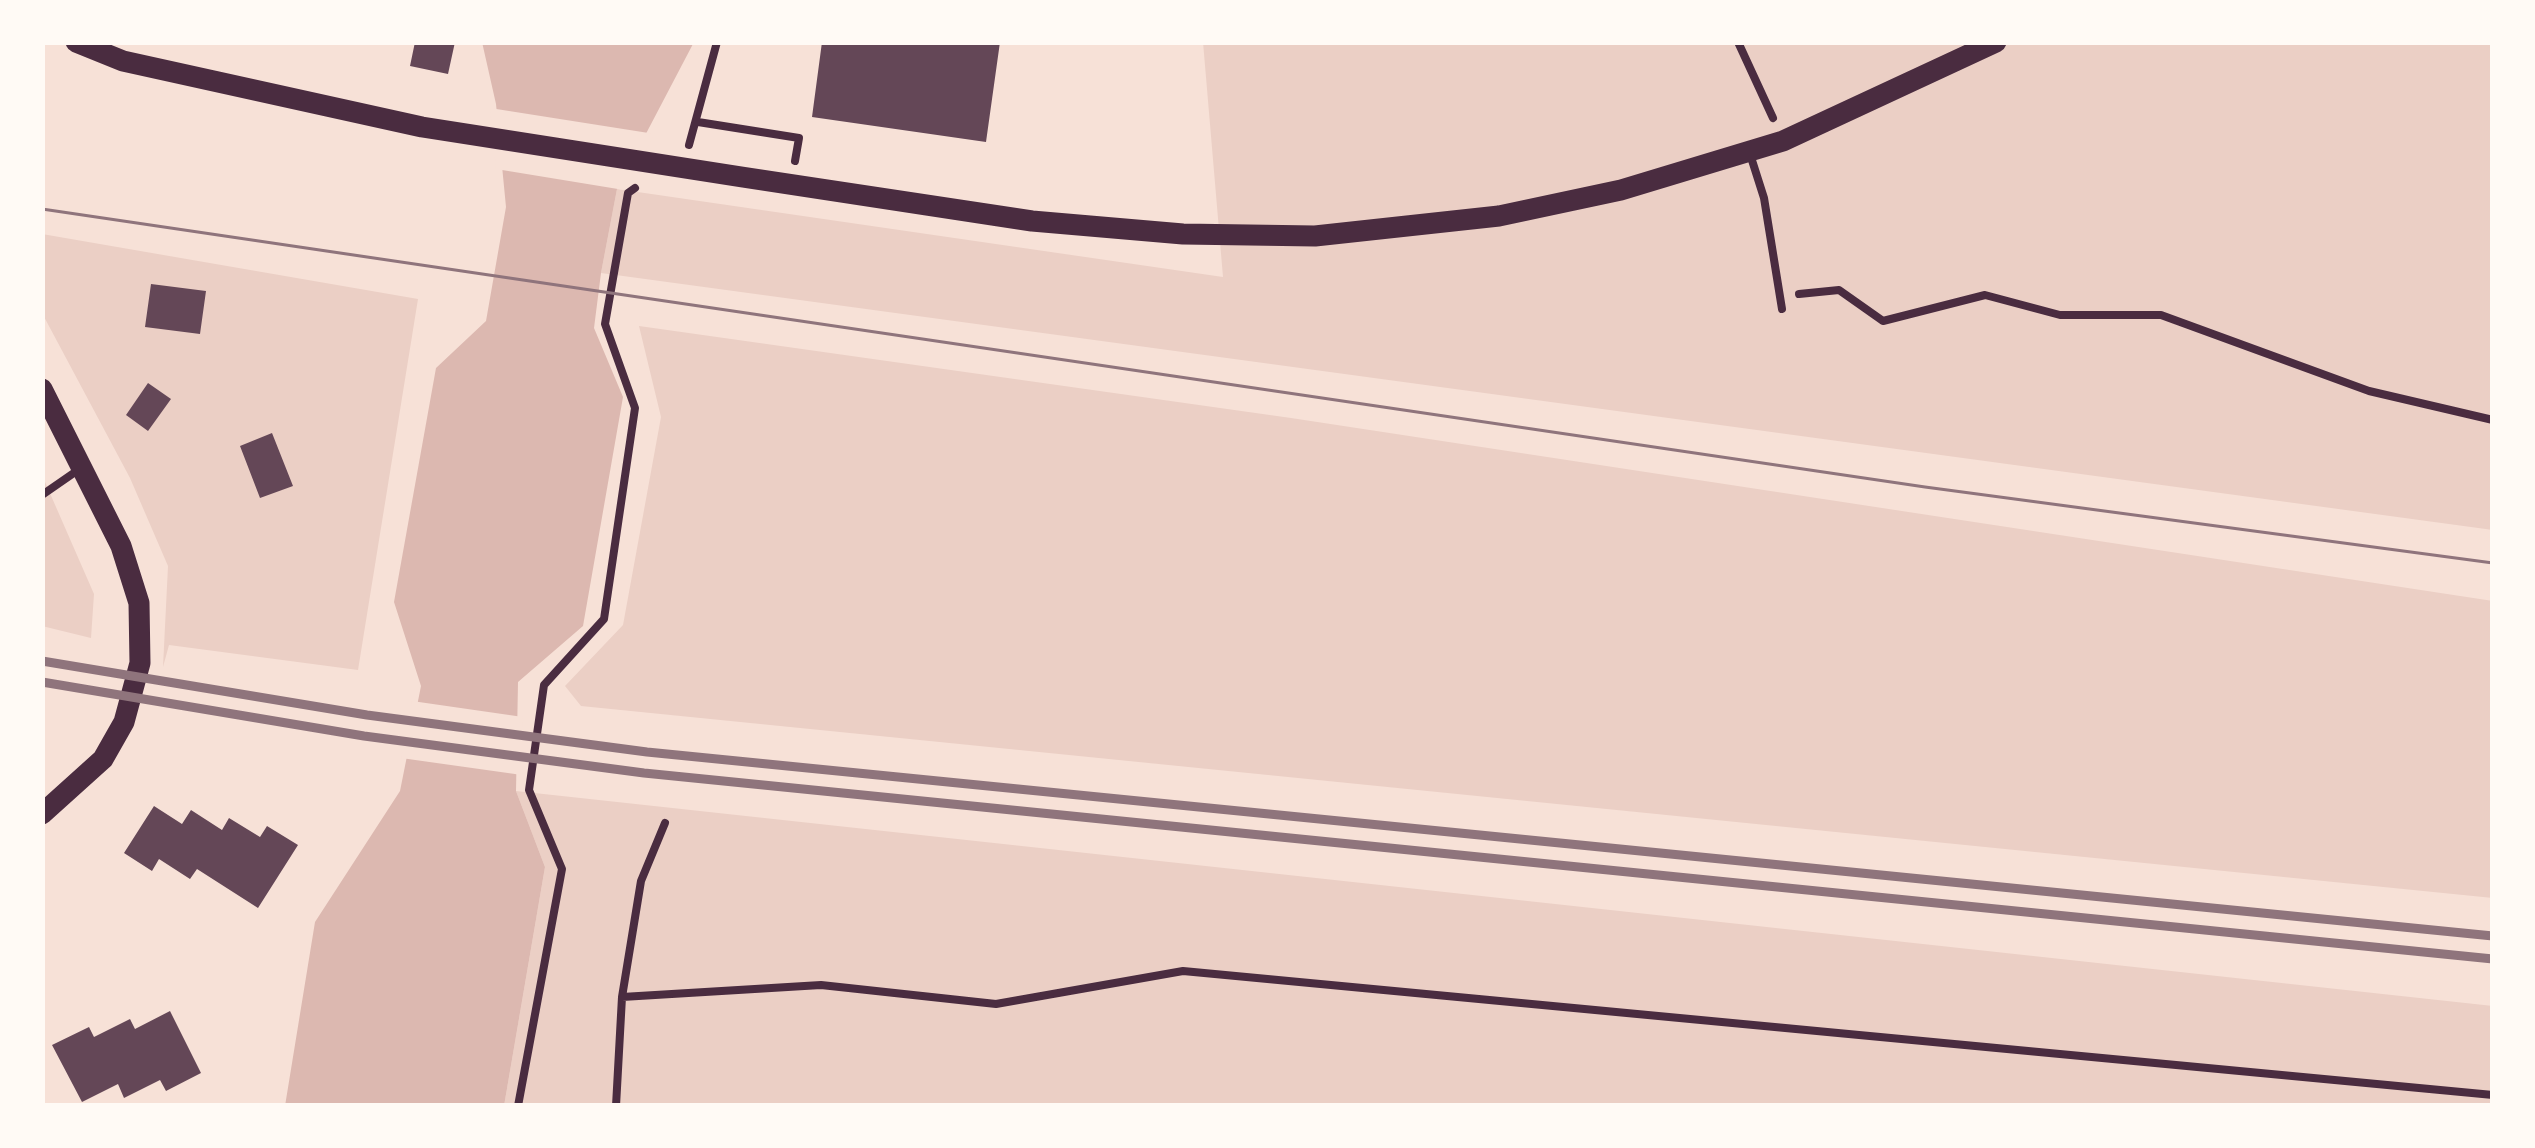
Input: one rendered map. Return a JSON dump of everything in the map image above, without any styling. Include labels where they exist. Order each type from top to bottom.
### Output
[{"type":"street","points":[[76,42],[122,61],[422,127],[1032,220],[1183,234],[1315,236],[1499,216],[1621,190],[1783,141],[1996,42]]},
{"type":"street","points":[[42,389],[121,546],[139,603],[140,663],[124,722],[103,759],[42,814]]},
{"type":"lane","points":[[1749,153],[1765,198],[1782,309]]},
{"type":"lane","points":[[42,495],[82,467]]},
{"type":"path","points":[[674,157],[689,145],[698,122],[717,42]]},
{"type":"path","points":[[1738,42],[1783,141]]},
{"type":"path","points":[[698,122],[799,139],[792,184]]},
{"type":"path","points":[[518,1106],[562,869],[530,790],[532,769],[544,686],[604,619],[635,408],[605,324],[628,193],[644,181]]},
{"type":"path","points":[[1780,296],[1839,290],[1883,321],[1984,295],[2060,315],[2161,314],[2369,391],[2493,420]]},
{"type":"path","points":[[616,1106],[622,997],[641,881],[665,824]]},
{"type":"path","points":[[622,997],[821,985],[996,1004],[1183,971],[2493,1095]]},
{"type":"shaded area","points":[[482,42],[694,42],[617,189],[601,273],[594,328],[623,397],[583,626],[518,682],[516,791],[545,867],[504,1106],[285,1106],[315,922],[400,791],[421,686],[394,602],[436,368],[486,321],[506,207],[496,104]]},
{"type":"shaded area","points":[[1203,42],[2493,42],[2493,530],[601,273],[617,189],[1223,277]]},
{"type":"shaded area","points":[[42,234],[418,299],[358,670],[169,645],[163,667],[168,566],[130,478],[42,313]]},
{"type":"shaded area","points":[[639,326],[1291,418],[2493,601],[2493,898],[581,706],[565,686],[623,625],[661,417]]},
{"type":"shaded area","points":[[42,475],[94,594],[91,638],[42,626]]},
{"type":"shaded area","points":[[516,791],[2493,1006],[2493,1106],[504,1106],[545,867]]},
{"type":"pier","points":[[490,108],[655,134],[624,190],[496,169]]},
{"type":"pier","points":[[412,701],[523,717],[522,775],[401,758]]},
{"type":"building","points":[[415,42],[455,42],[448,74],[410,66]]},
{"type":"building","points":[[822,42],[1000,42],[986,142],[812,117]]},
{"type":"building","points":[[151,284],[206,291],[200,334],[145,327]]},
{"type":"building","points":[[148,383],[171,399],[148,431],[126,415]]},
{"type":"building","points":[[272,433],[293,486],[260,498],[240,446]]},
{"type":"building","points":[[154,806],[182,824],[191,810],[222,830],[229,818],[260,837],[267,826],[298,845],[258,908],[197,869],[190,879],[159,859],[152,871],[124,853]]},
{"type":"building","points":[[170,1011],[201,1073],[166,1091],[160,1080],[124,1098],[118,1084],[82,1102],[52,1045],[89,1027],[94,1037],[130,1019],[135,1029]]},
{"type":"tram line","points":[[42,209],[1925,487],[2493,563]]},
{"type":"railway","points":[[42,661],[367,715],[647,752],[2493,936]]},
{"type":"railway","points":[[42,682],[364,736],[644,773],[2493,959]]}]
